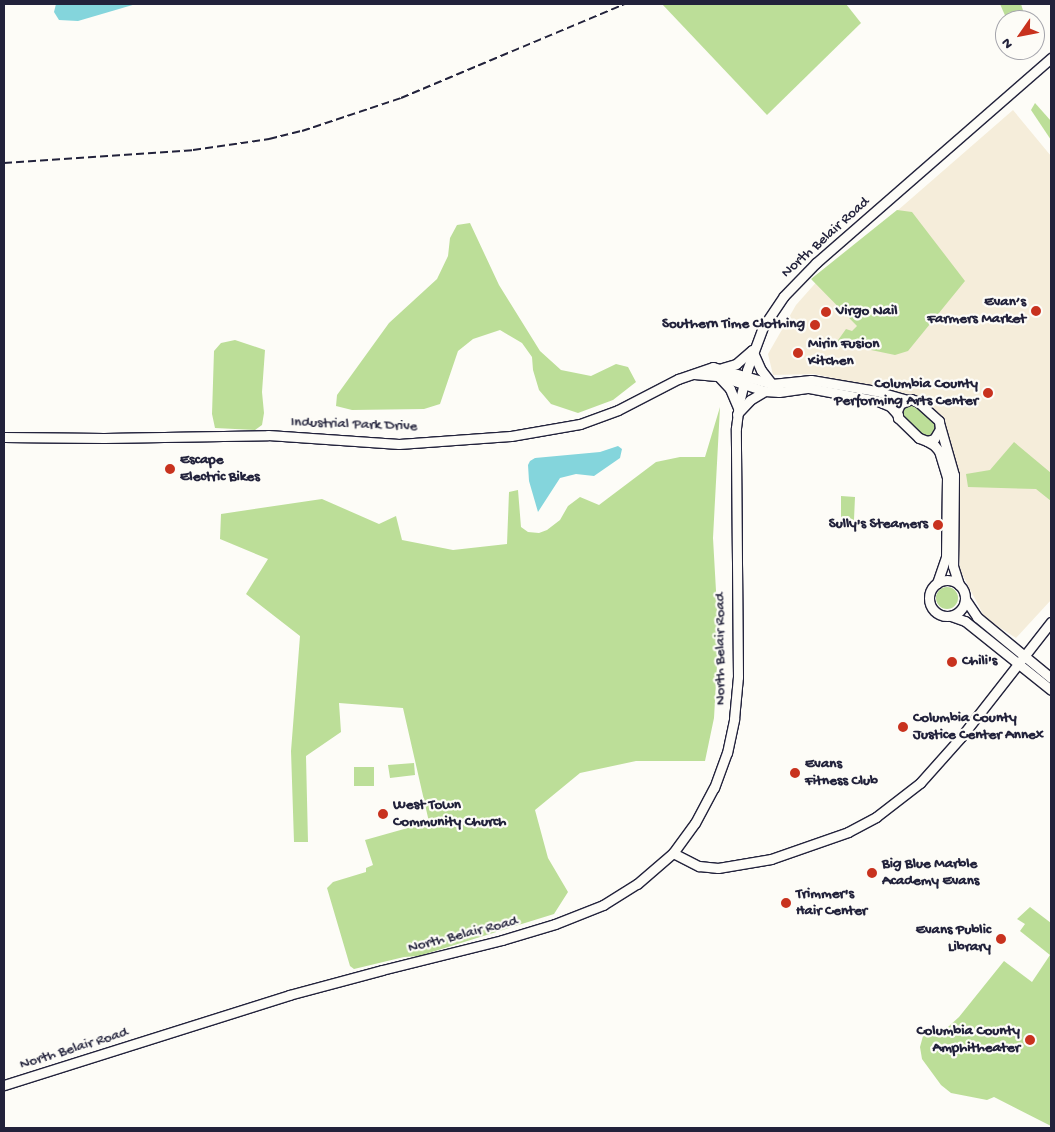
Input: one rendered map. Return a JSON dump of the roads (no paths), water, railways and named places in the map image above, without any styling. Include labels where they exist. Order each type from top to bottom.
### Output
[{"type":"street","name":"North Belair Road","points":[[4,1085],[289,995],[502,940],[555,924],[603,905],[637,884],[673,853],[714,788],[727,753],[734,719],[738,676],[735,534],[738,412],[752,350],[770,315],[799,278],[1051,58]]},
{"type":"street","points":[[765,391],[750,400],[738,412],[730,389],[720,372],[736,364],[752,350],[761,370],[772,384]]},
{"type":"street","name":"Industrial Park Drive","points":[[4,437],[104,438],[268,435],[399,444],[511,436],[580,424],[618,410],[691,374],[720,372],[744,380]]},
{"type":"street","points":[[744,380],[772,384],[811,380],[826,387],[883,402],[890,406],[898,415]]},
{"type":"street","points":[[744,380],[765,391],[779,392],[826,387],[918,402],[936,418],[954,475],[953,566],[959,585],[977,618],[1051,690]]},
{"type":"street","points":[[907,400],[898,407],[900,421],[919,438],[934,445],[939,451],[946,478],[946,557],[937,583],[930,593],[931,606],[938,614],[965,621],[1051,678]]},
{"type":"street","points":[[927,441],[936,437],[940,426]]},
{"type":"street","points":[[937,583],[946,580],[959,585]]},
{"type":"street","points":[[951,616],[961,610],[965,599]]},
{"type":"street","points":[[673,853],[699,866],[727,866],[772,858],[848,832],[876,817],[920,783],[961,737],[1051,622]]},
{"type":"water","points":[[56,4],[136,4],[78,21],[59,20],[54,12]]},
{"type":"water","points":[[618,446],[622,449],[620,458],[594,476],[576,474],[560,478],[538,512],[529,481],[528,465],[530,461],[535,458],[600,452]]},
{"type":"railway","points":[[4,163],[193,150],[269,139],[302,131],[401,98],[625,4]]},
{"type":"place","name":"Evan’s Farmers Market","points":[[1036,311]]},
{"type":"place","name":"Virgo Nail","points":[[826,312]]},
{"type":"place","name":"Southern Time Clothing","points":[[815,325]]},
{"type":"place","name":"Mirin Fusion Kitchen","points":[[798,353]]},
{"type":"place","name":"Columbia County Performing Arts Center","points":[[988,393]]},
{"type":"place","name":"Escape Electric Bikes","points":[[170,469]]},
{"type":"place","name":"Sully's Steamers","points":[[938,525]]},
{"type":"place","name":"Chili's","points":[[952,662]]},
{"type":"place","name":"Columbia County Justice Center Annex","points":[[903,727]]},
{"type":"place","name":"Evans Fitness Club","points":[[795,773]]},
{"type":"place","name":"West Town Community Church","points":[[383,814]]},
{"type":"place","name":"Big Blue Marble Academy Evans","points":[[872,873]]},
{"type":"place","name":"Trimmer's Hair Center","points":[[786,903]]},
{"type":"place","name":"Evans Public Library","points":[[1001,939]]},
{"type":"place","name":"Columbia County Amphitheater","points":[[1030,1040]]}]
